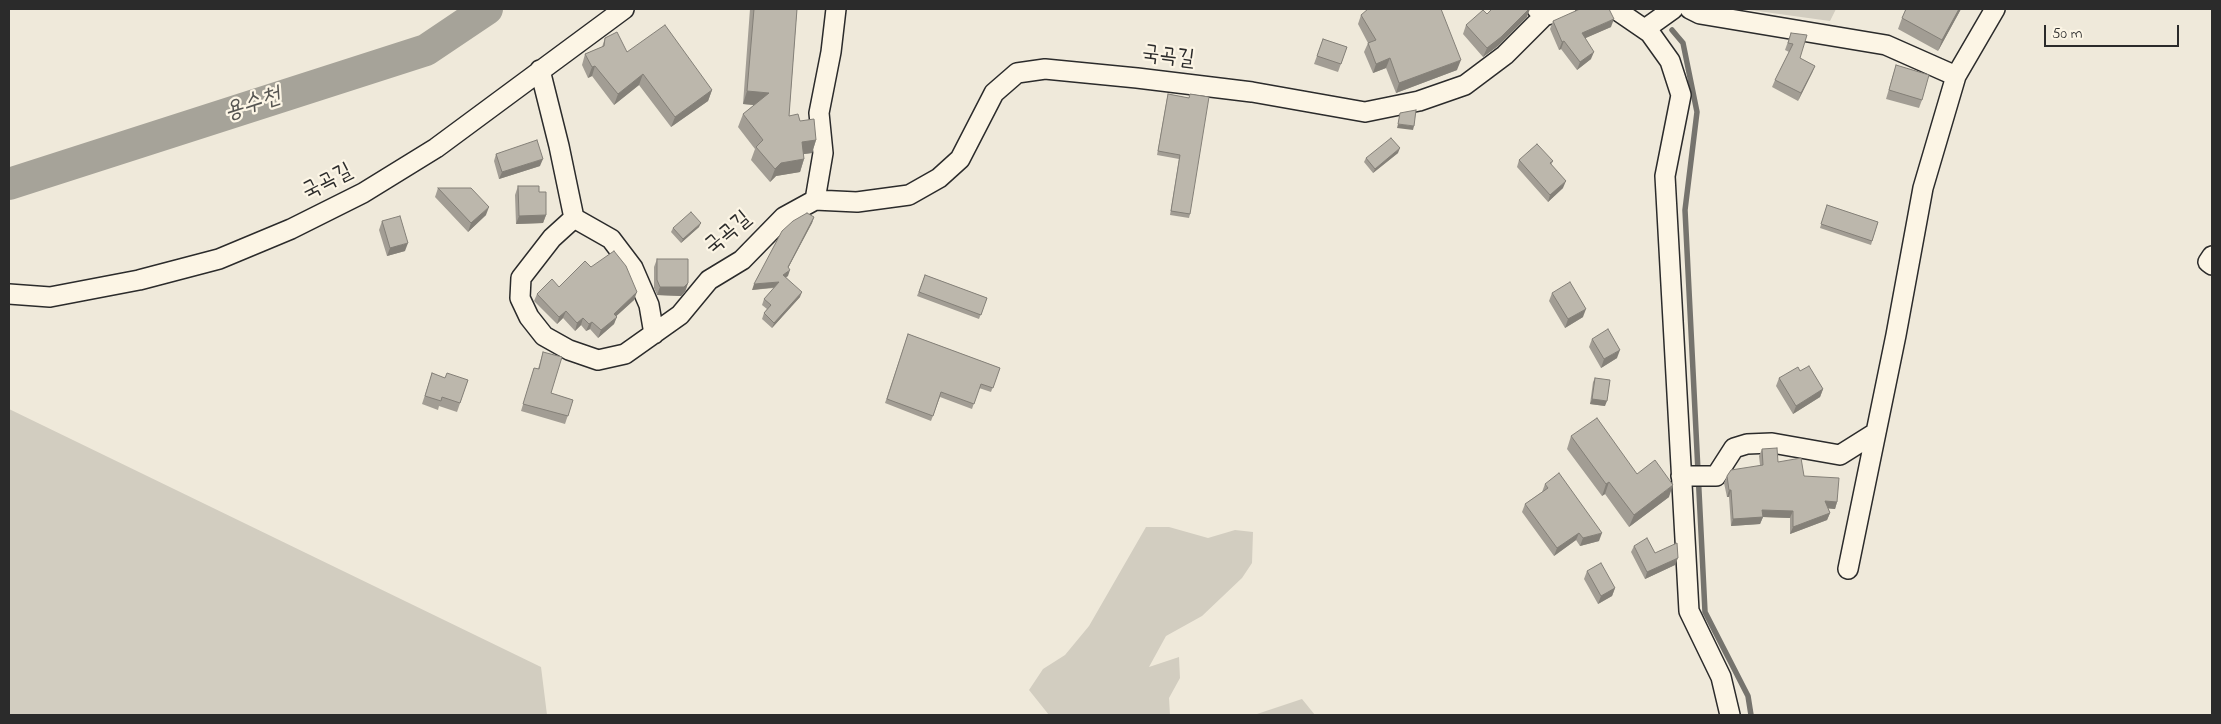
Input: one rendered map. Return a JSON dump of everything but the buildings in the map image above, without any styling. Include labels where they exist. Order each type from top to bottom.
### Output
[{"type":"street","name":"국곡길","points":[[9,294],[50,297],[139,280],[219,259],[291,229],[363,193],[436,148],[624,9]]},
{"type":"street","points":[[815,200],[823,153],[820,112],[831,52],[836,9]]},
{"type":"street","points":[[1540,12],[1566,9]]},
{"type":"street","points":[[1615,9],[1645,29],[1670,61],[1681,95],[1665,176],[1684,476],[1689,611],[1721,677],[1730,715]]},
{"type":"street","points":[[1645,29],[1673,9]]},
{"type":"street","points":[[1690,9],[1700,14],[1886,45],[1956,76]]},
{"type":"street","points":[[1848,569],[1923,188],[1956,76],[1995,9]]},
{"type":"street","name":"국곡길","points":[[574,218],[552,238],[521,278],[520,298],[529,317],[544,336],[569,350],[598,360],[625,354],[680,315],[709,280],[742,260],[784,217],[815,200],[857,202],[909,195],[939,178],[960,159],[994,93],[1017,73],[1045,69],[1137,78],[1252,92],[1365,112],[1419,101],[1465,85],[1505,55],[1540,12]]},
{"type":"street","points":[[540,70],[574,218],[611,240],[634,268],[649,305],[654,334]]},
{"type":"street","points":[[2212,256],[2208,262],[2212,265]]},
{"type":"street","points":[[1684,476],[1716,476],[1734,448],[1747,444],[1772,443],[1840,455],[1875,433]]},
{"type":"shaded area","points":[[1743,9],[1836,9],[1830,21]]},
{"type":"shaded area","points":[[9,409],[541,667],[547,715],[9,715]]},
{"type":"shaded area","points":[[1146,527],[1169,527],[1208,538],[1235,530],[1253,532],[1252,563],[1242,578],[1202,616],[1166,636],[1149,667],[1179,657],[1180,678],[1169,698],[1170,715],[1049,715],[1029,690],[1043,669],[1065,655],[1089,626]]},
{"type":"shaded area","points":[[1302,699],[1315,715],[1254,715]]},
{"type":"waterway","name":"용수천","points":[[9,184],[426,50],[487,9]]},
{"type":"waterway","points":[[1672,30],[1683,43],[1697,112],[1685,210],[1705,612],[1748,696],[1751,715]]}]
